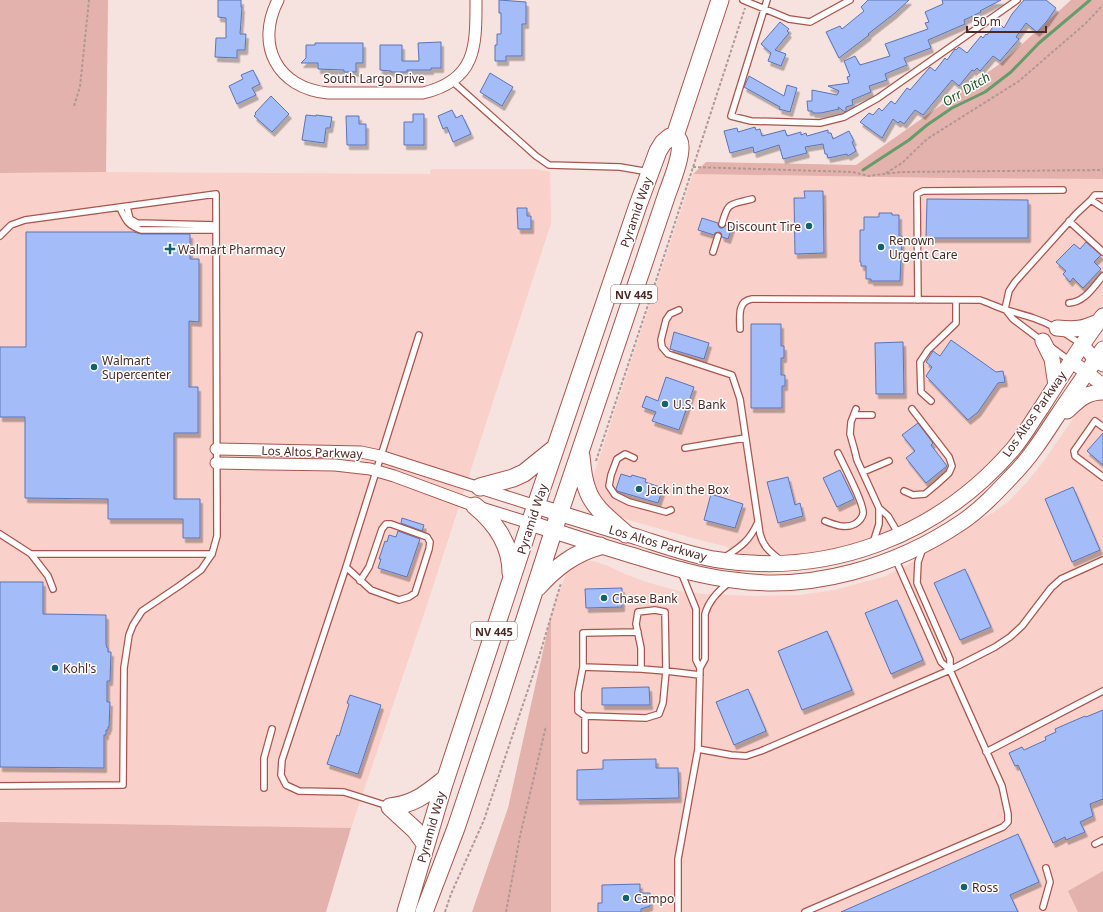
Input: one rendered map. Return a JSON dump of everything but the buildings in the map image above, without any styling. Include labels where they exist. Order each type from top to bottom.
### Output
[{"type":"main road","name":"Pyramid Way","points":[[675,136],[720,0]]},
{"type":"main road","name":"Pyramid Way","points":[[424,912],[456,828],[676,167],[680,145],[679,140],[675,136]]},
{"type":"main road","name":"Pyramid Way","points":[[406,912],[445,779],[649,172],[663,143],[670,137],[675,136]]},
{"type":"main road","points":[[1057,328],[1072,330],[1082,328],[1101,318]]},
{"type":"main road","name":"Los Altos Parkway","points":[[536,506],[686,552],[720,559],[746,562],[784,563],[837,556],[872,546],[899,535],[933,518],[980,484],[1014,448],[1101,318]]},
{"type":"main road","points":[[1043,342],[1052,359],[1056,385]]},
{"type":"main road","name":"Los Altos Parkway","points":[[530,523],[678,569],[701,575],[732,580],[758,582],[796,581],[838,575],[869,567],[924,544],[963,521],[986,502],[1023,464],[1086,373],[1100,358]]},
{"type":"main road","points":[[1049,428],[1086,395],[1094,392],[1103,392]]},
{"type":"main road","points":[[480,487],[513,478],[524,473],[555,448]]},
{"type":"main road","points":[[580,453],[583,475],[587,490],[592,500],[626,534]]},
{"type":"main road","points":[[896,557],[907,542],[946,520],[966,506],[974,498],[980,484]]},
{"type":"main road","points":[[475,506],[486,514],[510,552],[511,581]]},
{"type":"main road","points":[[796,581],[812,572],[882,554],[893,548],[899,535]]},
{"type":"main road","points":[[536,589],[545,579],[569,559],[581,552],[600,546]]},
{"type":"main road","points":[[390,807],[413,802],[445,779]]},
{"type":"main road","points":[[390,807],[414,830],[426,845]]},
{"type":"street","name":"South Largo Drive","points":[[278,0],[272,12],[268,35],[270,48],[275,60],[284,74],[293,82],[316,92],[328,93],[423,93],[436,90],[452,81],[462,72],[474,49],[476,36],[476,0]]},
{"type":"street","points":[[1083,345],[1100,358]]},
{"type":"street","points":[[1071,361],[1103,385]]},
{"type":"street","name":"Los Altos Parkway","points":[[216,450],[361,452],[380,456],[536,506]]},
{"type":"street","name":"Los Altos Parkway","points":[[216,463],[354,466],[394,476],[475,506],[530,523]]},
{"type":"lane","points":[[767,0],[731,116],[751,121],[820,123],[844,117],[878,98],[1017,0]]},
{"type":"lane","points":[[745,1],[789,19],[810,22],[850,0]]},
{"type":"lane","points":[[452,81],[536,156],[549,165],[620,167],[649,172]]},
{"type":"lane","points":[[918,300],[917,194],[919,192],[1063,190]]},
{"type":"lane","points":[[0,236],[11,225],[25,220],[216,194],[217,536],[212,554],[199,571],[180,586],[142,611],[129,635],[124,668],[123,786],[0,786]]},
{"type":"lane","points":[[1005,309],[1009,291],[1015,282],[1069,221],[1095,195],[1103,195]]},
{"type":"lane","points":[[722,224],[726,210],[730,205],[752,199]]},
{"type":"lane","points":[[1091,200],[1103,208]]},
{"type":"lane","points":[[123,207],[130,219],[137,224],[182,225],[216,228]]},
{"type":"lane","points":[[123,207],[128,223],[132,227],[141,230],[216,228]]},
{"type":"lane","points":[[1069,221],[1103,252]]},
{"type":"lane","points":[[713,252],[718,236]]},
{"type":"lane","points":[[1069,303],[1077,302],[1083,299],[1103,276]]},
{"type":"lane","points":[[740,328],[740,310],[742,303],[746,300],[980,300],[1044,321],[1083,345]]},
{"type":"lane","points":[[932,401],[921,392],[920,362],[928,350],[956,323],[956,300]]},
{"type":"lane","points":[[1005,309],[1013,319],[1071,361]]},
{"type":"lane","points":[[679,310],[670,314],[666,320],[661,340],[662,347],[668,354],[732,375],[740,399],[762,543],[784,563]]},
{"type":"lane","points":[[390,807],[344,792],[299,791],[286,786],[281,775],[282,760],[291,730],[346,567],[419,335]]},
{"type":"lane","points":[[856,409],[851,422],[850,434],[857,460],[879,508],[888,516],[899,535]]},
{"type":"lane","points":[[904,491],[913,495],[924,494],[950,474],[952,466],[949,457],[912,409]]},
{"type":"lane","points":[[854,415],[872,415]]},
{"type":"lane","points":[[1103,427],[1095,422],[1074,451],[1075,456],[1103,477]]},
{"type":"lane","points":[[685,448],[745,438]]},
{"type":"lane","points":[[825,521],[834,525],[849,527],[858,523],[863,514],[862,504],[838,453]]},
{"type":"lane","points":[[634,458],[625,454],[617,459],[611,474],[610,486],[615,495],[629,502],[666,512],[672,510]]},
{"type":"lane","points":[[863,472],[889,461]]},
{"type":"lane","points":[[872,546],[877,533],[879,508]]},
{"type":"lane","points":[[720,559],[737,550],[747,542],[754,532],[758,521]]},
{"type":"lane","points":[[346,567],[360,581],[371,590],[399,600],[409,597],[414,593],[429,549],[430,542],[427,537],[391,524],[386,524],[382,529],[369,567],[360,581]]},
{"type":"lane","points":[[0,534],[31,554],[48,576],[53,589]]},
{"type":"lane","points":[[805,912],[1003,827],[1008,822],[1002,786],[950,670],[950,659],[917,583],[918,562],[924,544]]},
{"type":"lane","points":[[31,554],[212,554]]},
{"type":"lane","points":[[896,557],[898,565],[941,662],[950,670]]},
{"type":"lane","points":[[698,749],[746,756],[950,670],[995,647],[1010,637],[1022,626],[1051,588],[1061,579],[1103,560]]},
{"type":"lane","points":[[678,569],[683,576],[696,609],[696,660],[700,668],[698,749],[678,859],[678,912]]},
{"type":"lane","points":[[700,668],[705,659],[705,614],[707,608],[721,588],[732,580]]},
{"type":"lane","points":[[638,632],[583,633],[583,668],[578,693],[578,711],[585,716],[646,718],[659,714],[663,703],[666,672],[665,612],[655,610],[638,612],[636,624],[638,632],[641,648],[641,669]]},
{"type":"lane","points":[[583,668],[641,669],[700,675]]},
{"type":"lane","points":[[986,752],[1103,691]]},
{"type":"lane","points":[[585,716],[585,750]]},
{"type":"lane","points":[[264,788],[264,758],[272,729]]},
{"type":"lane","points":[[1095,844],[1103,840]]},
{"type":"lane","points":[[1043,907],[1050,882],[1046,868]]},
{"type":"path","points":[[74,106],[80,87],[89,0]]},
{"type":"path","points":[[596,462],[654,289],[745,1]]},
{"type":"path","points":[[885,174],[902,163],[927,139],[1019,81],[1086,23],[1103,5]]},
{"type":"path","points":[[676,167],[853,172],[868,176],[901,172],[1103,170]]},
{"type":"path","points":[[445,912],[451,894],[484,820],[539,657],[563,579]]},
{"type":"path","points":[[506,912],[520,836],[546,726]]},
{"type":"shaded area","points":[[0,0],[108,0],[106,172],[0,173]]},
{"type":"shaded area","points":[[1071,0],[1103,0],[1103,179],[693,174],[706,162],[856,165],[1001,63]]},
{"type":"shaded area","points":[[431,169],[536,169],[550,172],[551,223],[425,611],[351,828],[0,822],[0,173],[106,172],[430,174]]},
{"type":"shaded area","points":[[693,174],[1103,179],[1103,304],[1071,346],[1018,428],[1002,449],[986,466],[969,482],[942,503],[920,517],[887,532],[833,549],[801,554],[763,556],[741,554],[725,546],[618,517],[598,502],[592,480]]},
{"type":"shaded area","points":[[1103,397],[1103,912],[551,912],[551,615],[566,574],[574,566],[585,561],[593,561],[646,582],[679,591],[703,594],[756,596],[800,595],[835,590],[883,577],[908,565],[969,525],[994,512],[1009,501],[1028,481],[1046,458],[1083,404]]},
{"type":"shaded area","points":[[551,615],[551,912],[472,912],[508,808]]},
{"type":"shaded area","points":[[0,822],[351,828],[326,912],[0,912]]},
{"type":"shaded area","points":[[1103,871],[1103,912],[1078,912],[1068,891]]},
{"type":"waterway","name":"Orr Ditch","points":[[863,170],[909,140],[927,125],[952,108],[985,92],[1011,72],[1039,43],[1090,0]]},
{"type":"place","name":"Discount Tire","points":[[809,226]]},
{"type":"place","name":"Renown Urgent Care","points":[[881,247]]},
{"type":"place","name":"Walmart Pharmacy","points":[[170,249]]},
{"type":"place","name":"Walmart Supercenter","points":[[94,367]]},
{"type":"place","name":"U.S. Bank","points":[[665,404]]},
{"type":"place","name":"Jack in the Box","points":[[639,489]]},
{"type":"place","name":"Chase Bank","points":[[604,598]]},
{"type":"place","name":"Kohl's","points":[[55,668]]},
{"type":"place","name":"Ross","points":[[964,887]]},
{"type":"place","name":"Campo","points":[[626,898]]}]
